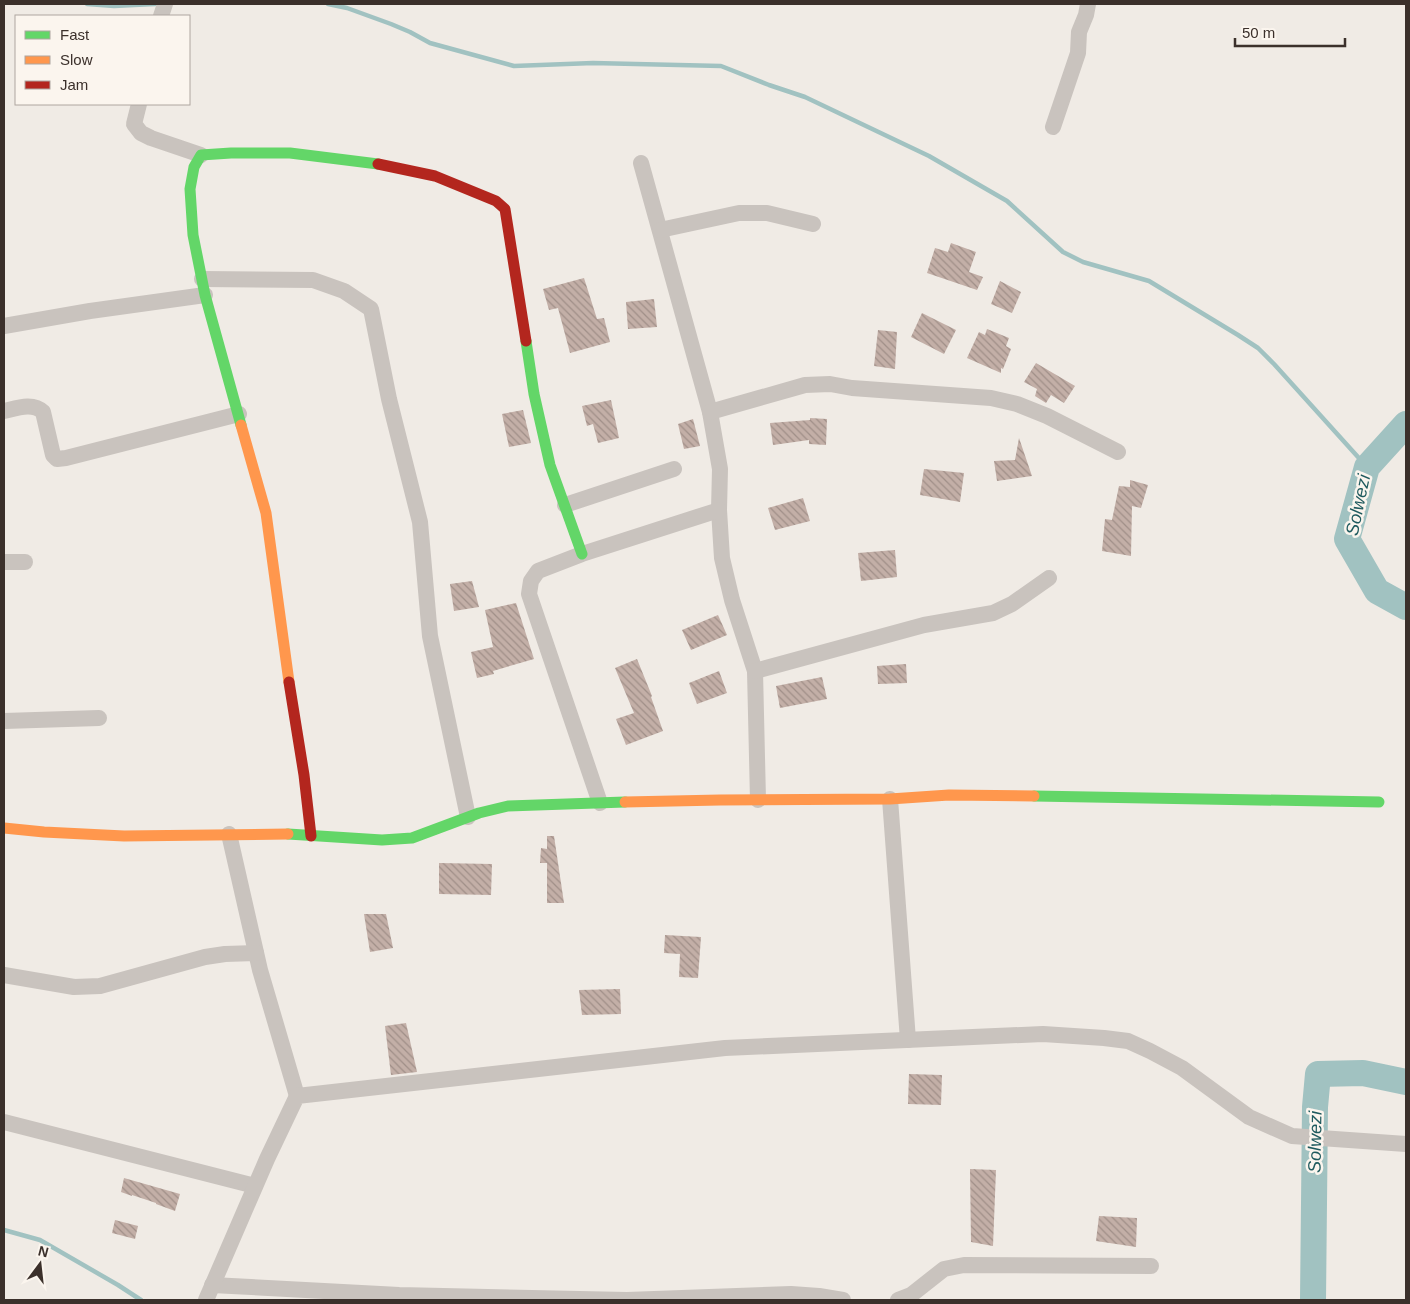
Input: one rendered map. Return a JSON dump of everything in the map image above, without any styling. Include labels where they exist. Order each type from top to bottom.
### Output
[{"type":"street","points":[[1053,127],[1078,53],[1079,32],[1088,4]]},
{"type":"street","points":[[139,105],[134,124],[141,133],[201,155],[231,153],[290,154],[375,163],[435,176],[496,201],[505,209],[534,394],[550,465],[582,554]]},
{"type":"street","points":[[201,155],[194,167],[190,189],[193,235],[204,287],[266,513],[311,836]]},
{"type":"street","points":[[641,163],[710,412],[720,469],[719,510],[722,558],[732,600],[754,671],[758,800]]},
{"type":"street","points":[[660,230],[739,213],[767,213],[813,224]]},
{"type":"street","points":[[4,326],[90,311],[204,287],[313,280],[344,291],[371,309],[389,399],[420,522],[430,636],[468,817]]},
{"type":"street","points":[[710,412],[805,385],[830,384],[852,388],[991,398],[1017,404],[1047,416],[1118,452]]},
{"type":"street","points":[[4,410],[29,406],[38,407],[43,412],[53,455],[57,459],[239,414]]},
{"type":"street","points":[[565,505],[674,469]]},
{"type":"street","points":[[600,803],[529,594],[531,581],[538,571],[582,554],[719,510]]},
{"type":"street","points":[[4,562],[25,562]]},
{"type":"street","points":[[754,671],[924,624],[992,613],[1012,604],[1049,578]]},
{"type":"street","points":[[4,721],[99,718]]},
{"type":"street","points":[[4,828],[124,836],[284,834],[382,840],[412,838],[468,817],[508,806],[890,799],[959,795],[1379,802]]},
{"type":"street","points":[[890,799],[908,1040]]},
{"type":"street","points":[[206,1300],[255,1186],[297,1096],[256,954],[230,834]]},
{"type":"street","points":[[4,975],[74,987],[100,986],[205,957],[224,954],[256,954]]},
{"type":"street","points":[[297,1096],[725,1048],[1043,1034],[1128,1041],[1182,1068],[1249,1116],[1292,1136],[1406,1144]]},
{"type":"street","points":[[4,1122],[255,1186]]},
{"type":"street","points":[[898,1300],[911,1295],[944,1269],[964,1265],[1152,1266]]},
{"type":"street","points":[[212,1285],[419,1296],[627,1300],[791,1294],[843,1300]]},
{"type":"building","points":[[951,243],[976,252],[969,272],[983,277],[977,290],[927,273],[935,248],[948,252]]},
{"type":"building","points":[[584,278],[597,319],[604,318],[610,342],[570,353],[558,308],[549,310],[543,289]]},
{"type":"building","points":[[1000,281],[1021,292],[1012,313],[991,304]]},
{"type":"building","points":[[654,299],[657,327],[628,329],[626,302]]},
{"type":"building","points":[[922,313],[956,330],[944,354],[911,337]]},
{"type":"building","points":[[987,329],[1009,338],[1006,346],[1011,349],[1003,369],[1001,368],[1001,373],[967,358],[979,332],[985,335]]},
{"type":"building","points":[[878,330],[897,332],[895,369],[874,366]]},
{"type":"building","points":[[1036,363],[1075,386],[1064,403],[1051,395],[1046,403],[1035,396],[1037,389],[1024,382]]},
{"type":"building","points":[[611,400],[619,438],[598,443],[593,424],[587,426],[582,406]]},
{"type":"building","points":[[523,410],[531,443],[509,447],[502,414]]},
{"type":"building","points":[[810,418],[827,419],[826,445],[809,444],[809,440],[773,445],[770,423],[810,420]]},
{"type":"building","points":[[693,419],[700,446],[684,449],[678,424]]},
{"type":"building","points":[[1019,438],[1032,476],[997,481],[994,461],[1015,460]]},
{"type":"building","points":[[924,469],[964,473],[960,502],[920,495]]},
{"type":"building","points":[[1130,480],[1148,485],[1141,508],[1132,506],[1131,556],[1102,551],[1105,519],[1112,520],[1119,486],[1130,487]]},
{"type":"building","points":[[803,498],[810,521],[775,530],[768,508]]},
{"type":"building","points":[[895,550],[897,577],[861,581],[858,553]]},
{"type":"building","points":[[472,581],[479,607],[454,611],[450,584]]},
{"type":"building","points":[[516,603],[534,659],[493,671],[494,674],[477,678],[471,652],[493,647],[485,610]]},
{"type":"building","points":[[718,615],[727,635],[691,650],[682,630]]},
{"type":"building","points":[[637,659],[652,696],[663,731],[626,745],[616,719],[634,713],[615,668]]},
{"type":"building","points":[[906,664],[907,683],[878,684],[877,666]]},
{"type":"building","points":[[719,671],[727,693],[697,704],[689,683]]},
{"type":"building","points":[[822,677],[827,699],[780,708],[776,686]]},
{"type":"building","points":[[547,836],[554,836],[564,903],[547,903],[547,863],[540,863],[541,848],[547,849]]},
{"type":"building","points":[[439,863],[492,864],[491,895],[439,894]]},
{"type":"building","points":[[364,914],[386,914],[393,948],[370,952]]},
{"type":"building","points":[[665,935],[701,937],[698,978],[679,977],[680,954],[664,953]]},
{"type":"building","points":[[620,989],[621,1014],[582,1015],[579,990]]},
{"type":"building","points":[[406,1023],[417,1072],[391,1075],[385,1026]]},
{"type":"building","points":[[909,1074],[942,1075],[941,1105],[908,1104]]},
{"type":"building","points":[[970,1169],[996,1170],[993,1246],[971,1242]]},
{"type":"building","points":[[124,1178],[180,1194],[175,1211],[121,1192]]},
{"type":"building","points":[[1099,1216],[1137,1218],[1136,1247],[1096,1241]]},
{"type":"building","points":[[115,1220],[138,1226],[135,1239],[112,1233]]},
{"type":"waterway","points":[[87,4],[114,6],[155,4]]},
{"type":"waterway","points":[[328,4],[347,8],[391,24],[430,43],[514,66],[593,63],[721,66],[805,97],[929,156],[1007,201],[1063,252],[1083,262],[1149,281],[1258,348],[1367,467]]},
{"type":"waterway","name":"Solwezi","points":[[1406,424],[1367,467],[1347,539],[1377,591],[1406,607]]},
{"type":"waterway","name":"Solwezi","points":[[1313,1300],[1315,1107],[1318,1074],[1363,1073],[1406,1082]]},
{"type":"waterway","points":[[4,1230],[40,1240],[141,1300]]},
{"type":"traffic: fast","points":[[241,425],[205,295],[193,235],[190,189],[194,167],[201,155],[231,153],[290,153],[378,164]]},
{"type":"traffic: fast","points":[[526,341],[534,394],[550,465],[582,554]]},
{"type":"traffic: fast","points":[[1034,796],[1379,802]]},
{"type":"traffic: fast","points":[[288,834],[382,840],[412,838],[479,813],[508,806],[625,802]]},
{"type":"traffic: slow","points":[[241,425],[266,513],[289,682]]},
{"type":"traffic: slow","points":[[625,802],[890,799],[949,795],[1034,796]]},
{"type":"traffic: slow","points":[[4,828],[124,836],[288,834]]},
{"type":"traffic: jam","points":[[378,164],[435,176],[496,201],[505,209],[526,341]]},
{"type":"traffic: jam","points":[[289,682],[304,775],[311,836]]}]
